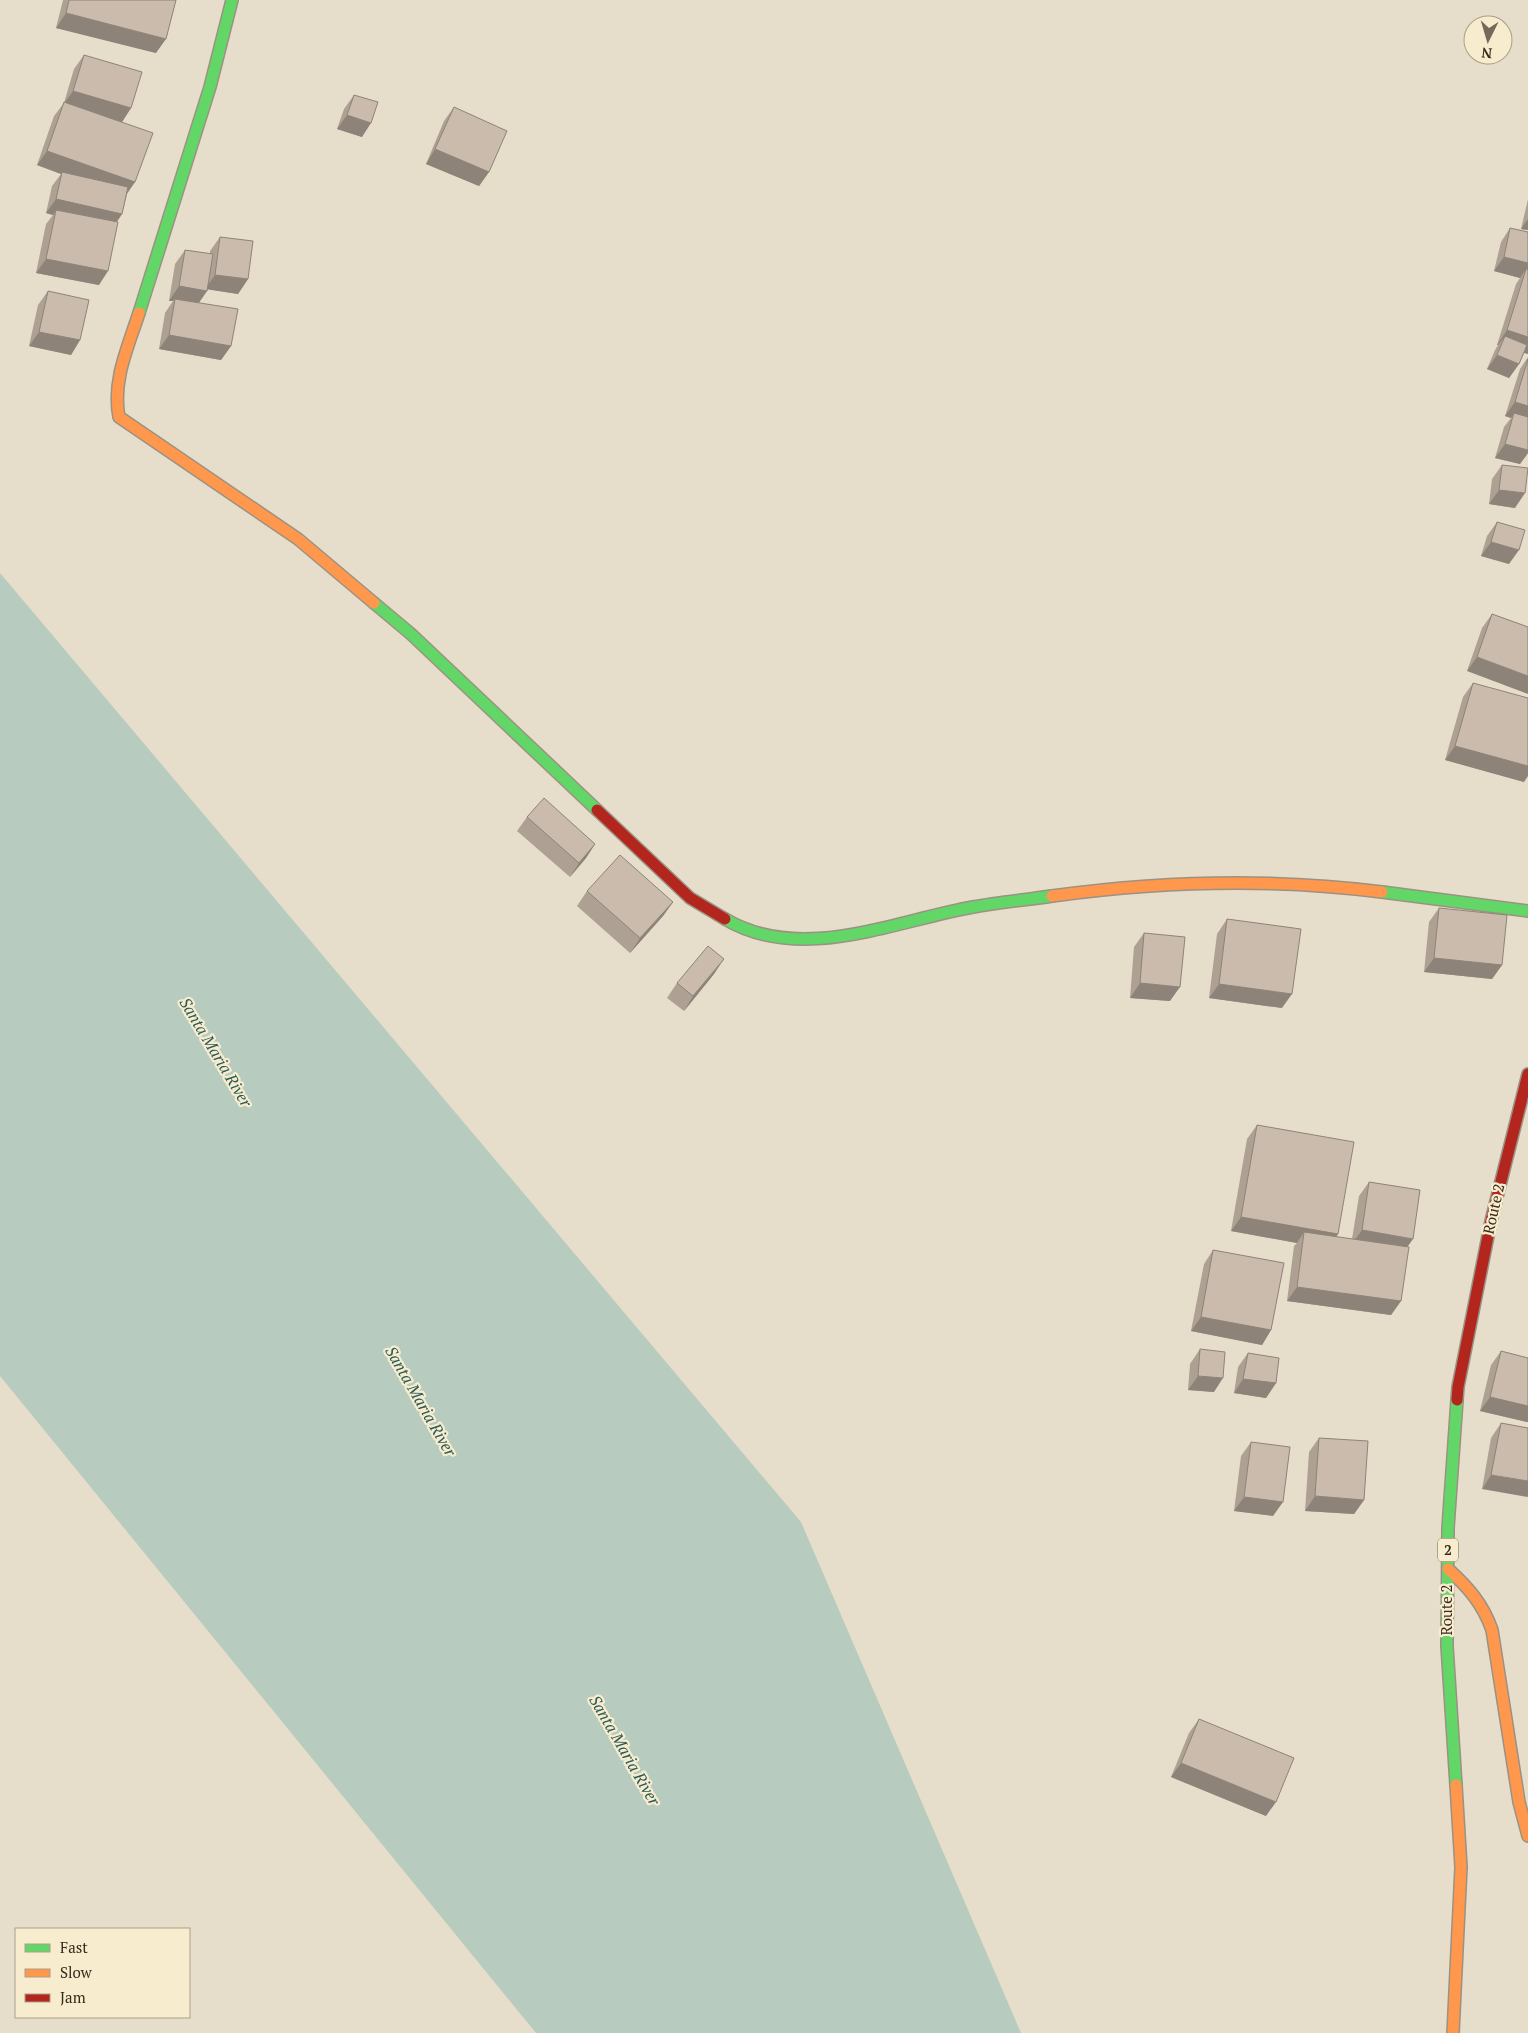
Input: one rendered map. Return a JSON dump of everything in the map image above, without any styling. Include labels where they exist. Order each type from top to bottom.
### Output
[{"type":"main road","points":[[232,0],[210,87],[116,386],[116,404],[120,417],[298,539],[389,615],[690,898],[741,928],[782,938],[844,937],[973,907],[1073,893],[1189,884],[1263,882],[1334,886],[1528,911]]},
{"type":"main road","name":"Route 2","points":[[1453,2033],[1461,1867],[1447,1646],[1448,1528],[1458,1387],[1491,1221],[1528,1074]]},
{"type":"main road","points":[[1448,1569],[1476,1594],[1486,1611],[1492,1630],[1518,1802],[1528,1836]]},
{"type":"water","name":"Santa Maria River","points":[[0,573],[801,1522],[1021,2033],[536,2033],[0,1376]]},
{"type":"building","points":[[69,0],[176,0],[166,39],[66,13]]},
{"type":"building","points":[[84,55],[142,72],[131,108],[73,91]]},
{"type":"building","points":[[354,95],[378,102],[371,123],[347,115]]},
{"type":"building","points":[[64,102],[153,133],[135,182],[47,151]]},
{"type":"building","points":[[454,107],[507,131],[489,172],[435,149]]},
{"type":"building","points":[[62,172],[128,187],[122,214],[56,199]]},
{"type":"building","points":[[56,210],[118,222],[108,271],[46,259]]},
{"type":"building","points":[[1510,228],[1528,232],[1528,263],[1504,257]]},
{"type":"building","points":[[220,237],[253,241],[248,279],[215,275]]},
{"type":"building","points":[[185,250],[213,254],[207,291],[179,286]]},
{"type":"building","points":[[1526,269],[1528,270],[1528,337],[1507,330]]},
{"type":"building","points":[[48,291],[89,300],[80,340],[39,332]]},
{"type":"building","points":[[175,299],[238,309],[231,346],[169,335]]},
{"type":"building","points":[[1505,336],[1527,345],[1519,364],[1497,355]]},
{"type":"building","points":[[1528,359],[1528,406],[1515,402]]},
{"type":"building","points":[[1514,413],[1528,417],[1528,450],[1505,444]]},
{"type":"building","points":[[1502,465],[1528,468],[1525,493],[1499,490]]},
{"type":"building","points":[[1497,522],[1525,530],[1519,550],[1491,542]]},
{"type":"building","points":[[1492,614],[1528,627],[1528,676],[1477,657]]},
{"type":"building","points":[[1473,683],[1528,698],[1528,766],[1455,746]]},
{"type":"building","points":[[544,798],[595,844],[579,863],[527,817]]},
{"type":"building","points":[[620,855],[673,902],[640,938],[587,891]]},
{"type":"building","points":[[1439,908],[1507,915],[1502,965],[1434,958]]},
{"type":"building","points":[[1227,919],[1301,929],[1292,994],[1219,984]]},
{"type":"building","points":[[1144,933],[1185,937],[1180,987],[1140,983]]},
{"type":"building","points":[[708,946],[724,959],[693,996],[677,983]]},
{"type":"building","points":[[1257,1125],[1354,1142],[1338,1234],[1241,1217]]},
{"type":"building","points":[[1369,1182],[1420,1190],[1413,1239],[1362,1230]]},
{"type":"building","points":[[1304,1232],[1409,1247],[1401,1301],[1297,1287]]},
{"type":"building","points":[[1213,1250],[1284,1263],[1271,1330],[1201,1317]]},
{"type":"building","points":[[1200,1349],[1225,1352],[1223,1378],[1198,1376]]},
{"type":"building","points":[[1501,1351],[1528,1358],[1528,1406],[1490,1397]]},
{"type":"building","points":[[1248,1353],[1279,1358],[1276,1383],[1243,1379]]},
{"type":"building","points":[[1501,1423],[1528,1428],[1528,1481],[1491,1475]]},
{"type":"building","points":[[1319,1438],[1368,1441],[1364,1500],[1315,1496]]},
{"type":"building","points":[[1251,1442],[1290,1447],[1283,1502],[1244,1497]]},
{"type":"building","points":[[1199,1719],[1294,1758],[1276,1802],[1181,1763]]},
{"type":"traffic: fast","points":[[139,313],[210,87],[232,0]]},
{"type":"traffic: fast","points":[[374,603],[411,634],[597,810]]},
{"type":"traffic: fast","points":[[1382,892],[1528,911]]},
{"type":"traffic: fast","points":[[725,919],[754,932],[785,938],[816,939],[880,929],[973,907],[1052,896]]},
{"type":"traffic: fast","points":[[1456,1785],[1447,1646],[1448,1528],[1457,1400]]},
{"type":"traffic: slow","points":[[139,313],[119,377],[117,404],[119,417],[298,539],[374,603]]},
{"type":"traffic: slow","points":[[1052,896],[1135,887],[1217,883],[1300,885],[1382,892]]},
{"type":"traffic: slow","points":[[1448,1569],[1474,1596],[1492,1630],[1519,1802],[1528,1836]]},
{"type":"traffic: slow","points":[[1453,2033],[1461,1867],[1456,1785]]},
{"type":"traffic: jam","points":[[597,810],[690,898],[725,919]]},
{"type":"traffic: jam","points":[[1457,1400],[1491,1221],[1528,1074]]}]
